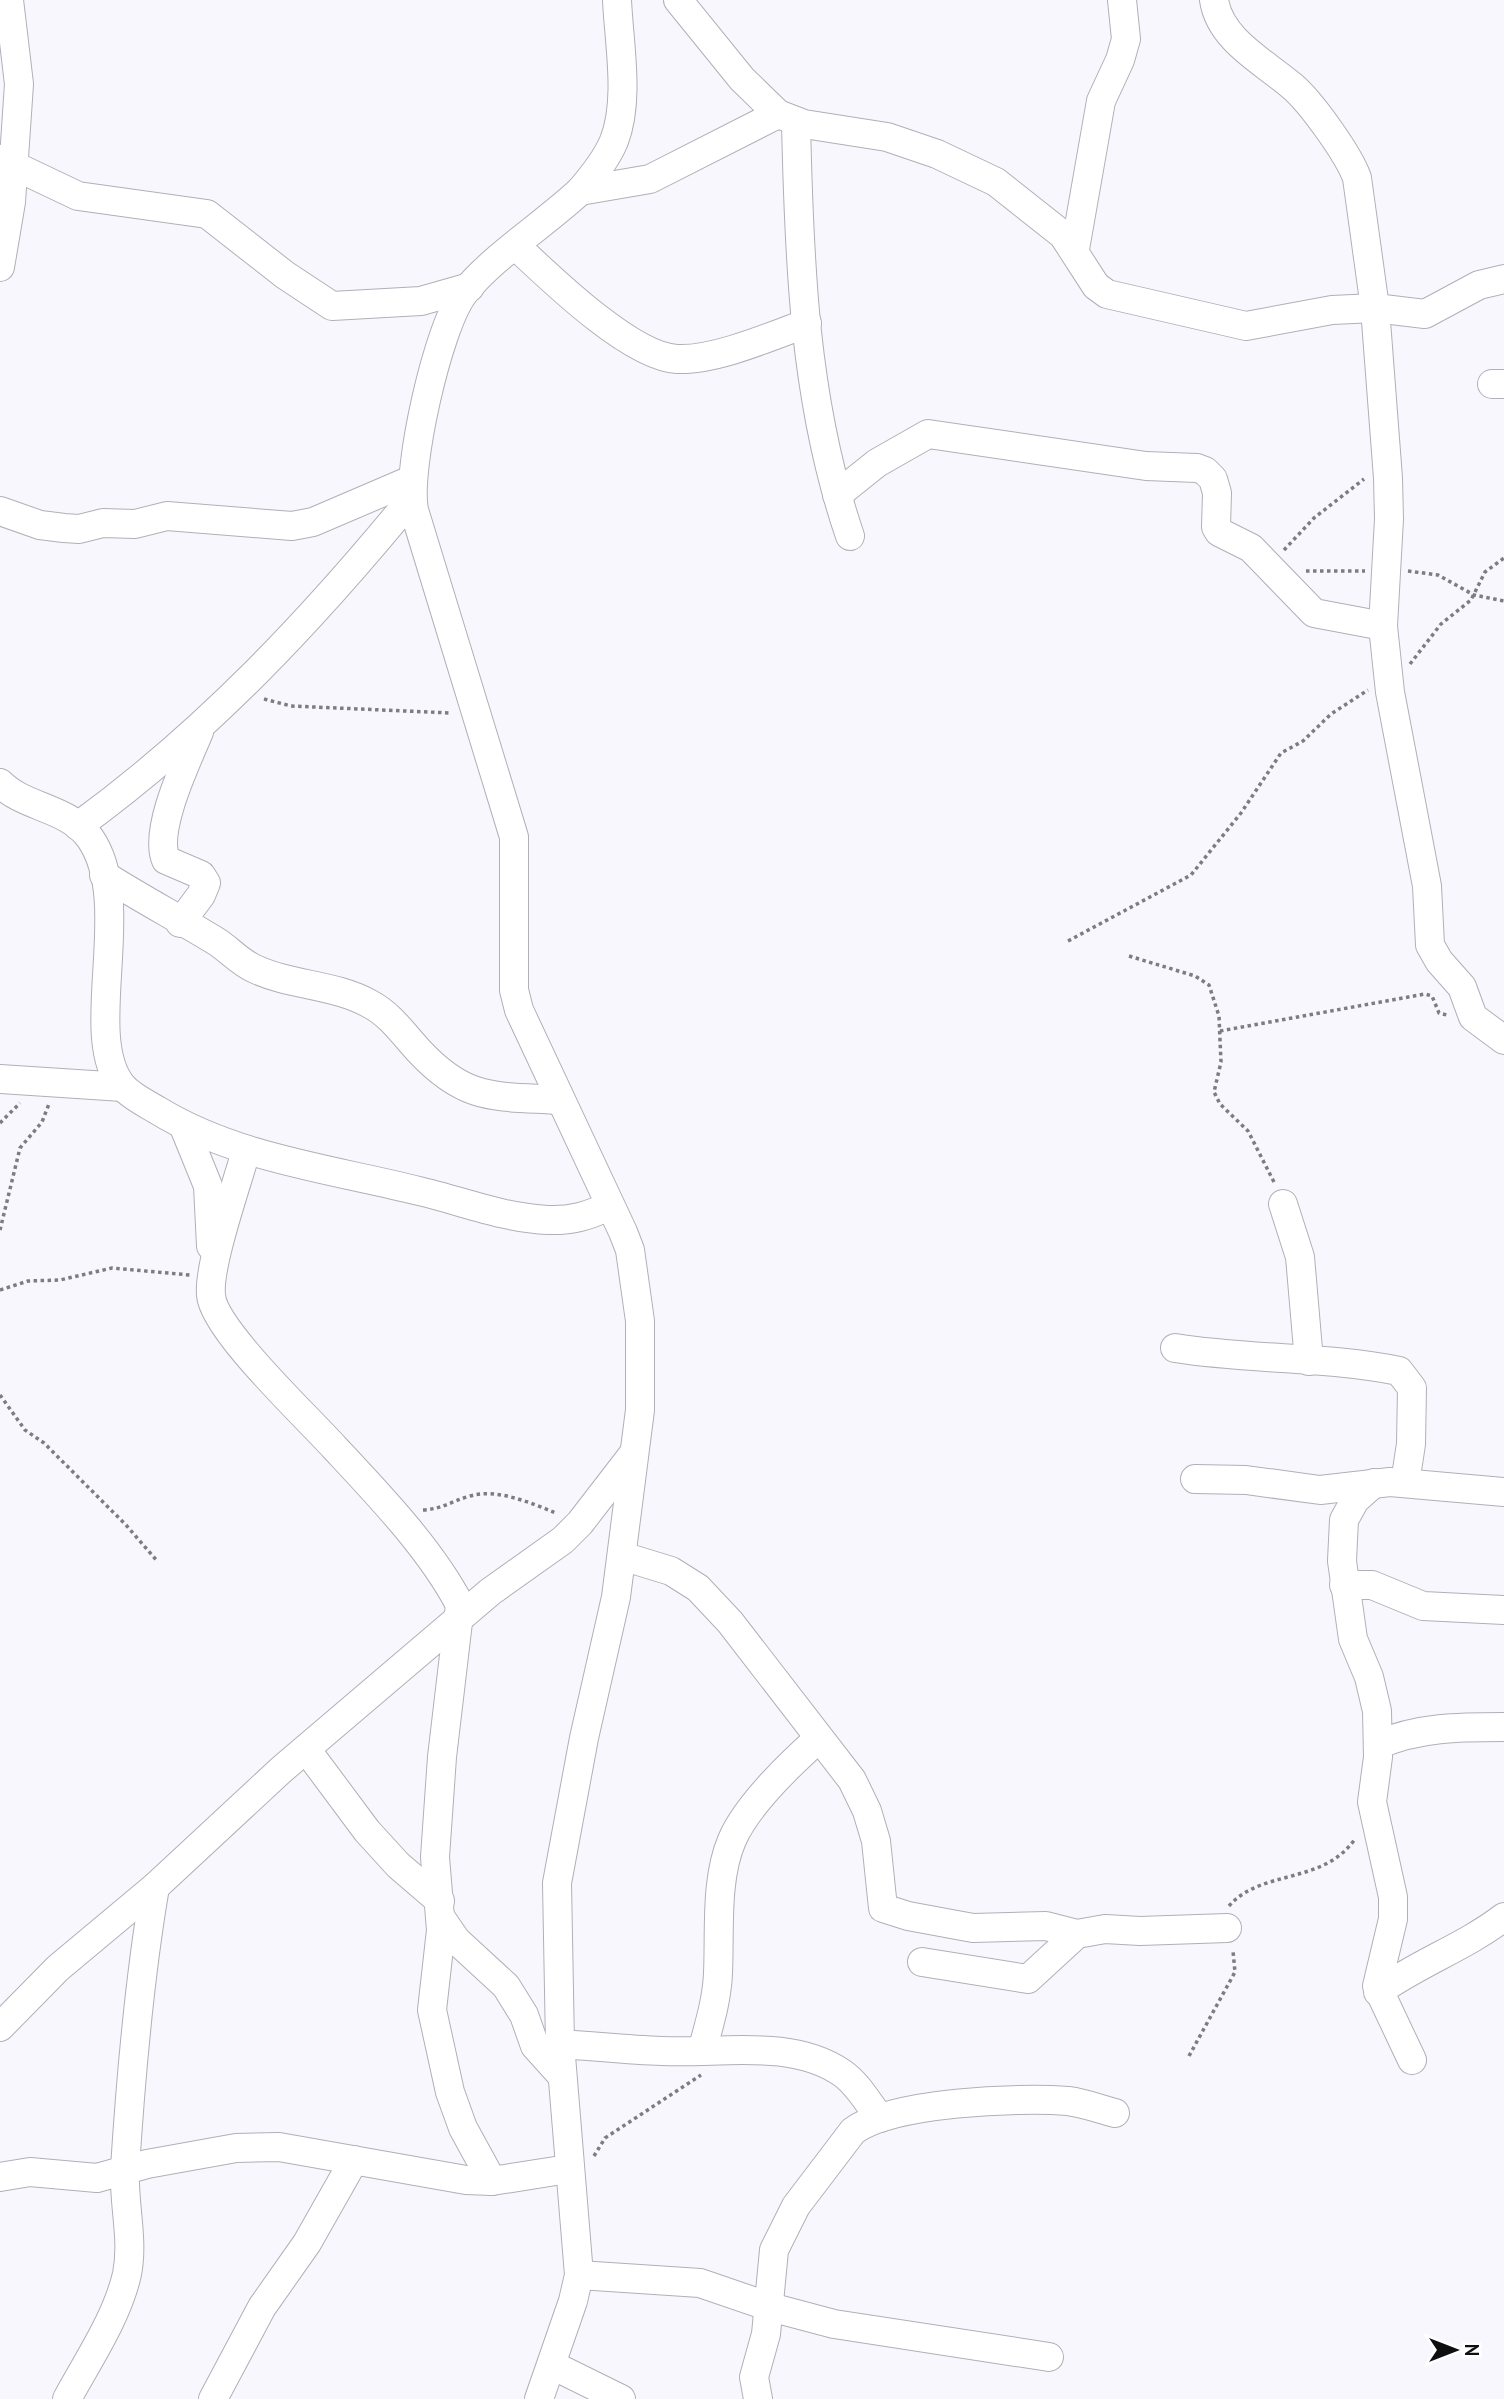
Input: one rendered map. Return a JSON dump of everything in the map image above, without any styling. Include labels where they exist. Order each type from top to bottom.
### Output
[{"type":"street","points":[[0,267],[7,161],[19,84],[9,0]]},
{"type":"street","points":[[539,2399],[573,2301],[579,2275],[560,2044],[557,1883],[622,1556],[640,1410],[640,1321],[630,1250],[619,1221],[609,1206],[519,1010],[514,990],[514,837],[411,489],[418,439],[450,320],[470,287],[580,191],[606,157],[618,122],[621,88],[617,0]]},
{"type":"street","points":[[678,0],[742,79],[787,118],[887,137],[947,159],[996,182],[1063,235],[1075,249],[1096,286],[1107,294],[1235,326],[1258,325],[1332,310],[1375,308],[1425,314],[1479,285],[1504,279]]},
{"type":"street","points":[[1075,249],[1098,115],[1126,39],[1122,0]]},
{"type":"street","points":[[1214,0],[1227,30],[1254,57],[1298,92],[1351,163],[1360,191],[1375,308],[1387,458],[1389,519],[1383,626],[1389,680],[1427,886],[1430,945],[1439,961],[1461,987],[1477,1020],[1504,1040]]},
{"type":"street","points":[[580,191],[650,179],[787,118]]},
{"type":"street","points":[[787,118],[814,399],[837,495],[850,536]]},
{"type":"street","points":[[7,161],[78,197],[207,214],[285,275],[332,306],[421,301],[470,287]]},
{"type":"street","points":[[516,246],[601,320],[651,350],[671,358],[685,359],[736,348],[807,323]]},
{"type":"street","points":[[837,495],[877,463],[928,434],[1146,466],[1197,468],[1213,479],[1217,493],[1215,518],[1219,532],[1242,542],[1271,567],[1314,613],[1383,626]]},
{"type":"street","points":[[0,511],[40,525],[79,529],[103,523],[135,524],[167,516],[292,526],[313,522],[411,489]]},
{"type":"street","points":[[78,826],[202,726],[238,691],[344,580],[411,489]]},
{"type":"street","points":[[180,923],[206,883],[201,875],[166,860],[163,846],[177,786],[202,726]]},
{"type":"street","points":[[0,784],[55,810],[89,836],[104,875],[110,927],[107,1041],[110,1063],[123,1087],[184,1127],[246,1151],[533,1219],[570,1220],[588,1216],[609,1206]]},
{"type":"street","points":[[104,875],[180,923],[215,940],[251,968],[292,983],[349,995],[370,1003],[400,1029],[436,1069],[460,1086],[489,1094],[560,1100]]},
{"type":"street","points":[[0,1079],[123,1087]]},
{"type":"street","points":[[184,1127],[208,1186],[212,1303],[237,1342],[389,1510],[444,1580],[460,1605],[442,1757],[435,1857],[441,1909],[433,2015],[450,2092],[463,2128],[492,2181]]},
{"type":"street","points":[[212,1278],[246,1151]]},
{"type":"street","points":[[1283,1204],[1300,1257],[1309,1361]]},
{"type":"street","points":[[1175,1348],[1222,1356],[1309,1361],[1399,1371],[1408,1379],[1412,1388],[1405,1483]]},
{"type":"street","points":[[0,2027],[58,1968],[155,1887],[306,1749],[460,1617],[580,1523],[635,1450]]},
{"type":"street","points":[[1195,1479],[1246,1480],[1320,1490],[1374,1483],[1405,1483],[1504,1492]]},
{"type":"street","points":[[1374,1483],[1355,1500],[1344,1520],[1342,1561],[1353,1639],[1373,1690],[1378,1745],[1374,1811],[1394,1909],[1380,1964],[1378,1992],[1412,2060]]},
{"type":"street","points":[[622,1556],[671,1570],[698,1588],[730,1622],[852,1780],[867,1811],[879,1855],[880,1901],[883,1908],[908,1916],[973,1928],[1046,1926],[1077,1934],[1105,1928],[1140,1931],[1227,1928]]},
{"type":"street","points":[[1344,1585],[1372,1585],[1423,1606],[1504,1610]]},
{"type":"street","points":[[1378,1745],[1397,1737],[1440,1729],[1504,1727]]},
{"type":"street","points":[[702,2051],[714,2006],[725,1866],[731,1842],[746,1816],[792,1762],[818,1739]]},
{"type":"street","points":[[306,1749],[390,1857],[441,1909],[456,1940],[506,1986],[524,2015],[535,2046],[562,2076]]},
{"type":"street","points":[[67,2399],[111,2316],[127,2272],[130,2247],[125,2172],[136,2014],[155,1887]]},
{"type":"street","points":[[1378,1992],[1406,1973],[1485,1931],[1504,1917]]},
{"type":"street","points":[[922,1962],[1028,1979],[1077,1934]]},
{"type":"street","points":[[560,2044],[796,2055],[824,2064],[852,2082],[880,2118]]},
{"type":"street","points":[[758,2399],[754,2391],[754,2373],[766,2334],[770,2307],[769,2279],[774,2250],[796,2206],[853,2131],[880,2118],[923,2108],[1025,2101],[1070,2101],[1115,2113]]},
{"type":"street","points":[[0,2177],[30,2172],[97,2178],[183,2157],[255,2146],[279,2147],[449,2178],[492,2181],[569,2174]]},
{"type":"street","points":[[213,2399],[262,2307],[307,2243],[354,2160]]},
{"type":"street","points":[[579,2275],[701,2283],[770,2307],[871,2330],[1049,2357]]},
{"type":"street","points":[[552,2365],[621,2399]]},
{"type":"path","points":[[1271,567],[1314,518],[1352,490],[1387,458]]},
{"type":"path","points":[[1068,941],[1191,875],[1241,813],[1281,753],[1303,741],[1345,703],[1389,680],[1419,655],[1441,624],[1474,595],[1483,575],[1504,558]]},
{"type":"path","points":[[1271,567],[1427,572],[1474,595],[1504,601]]},
{"type":"path","points":[[238,691],[291,706],[478,715]]},
{"type":"path","points":[[1129,956],[1203,981],[1213,995],[1220,1031],[1221,1062],[1215,1095],[1228,1113],[1248,1131],[1283,1204]]},
{"type":"path","points":[[1220,1031],[1425,994],[1432,996],[1439,1013],[1444,1016],[1469,1008]]},
{"type":"path","points":[[0,1230],[20,1148],[42,1122],[58,1083]]},
{"type":"path","points":[[0,1290],[28,1281],[60,1280],[113,1268],[158,1270],[212,1278]]},
{"type":"path","points":[[0,1395],[25,1430],[44,1443],[126,1525],[158,1562]]},
{"type":"path","points":[[389,1510],[441,1509],[468,1496],[489,1495],[527,1502],[580,1523]]},
{"type":"path","points":[[1189,2056],[1237,1967],[1227,1928],[1229,1906],[1235,1899],[1339,1858],[1374,1811]]},
{"type":"path","points":[[569,2174],[595,2154],[605,2138],[669,2099],[733,2051]]}]
